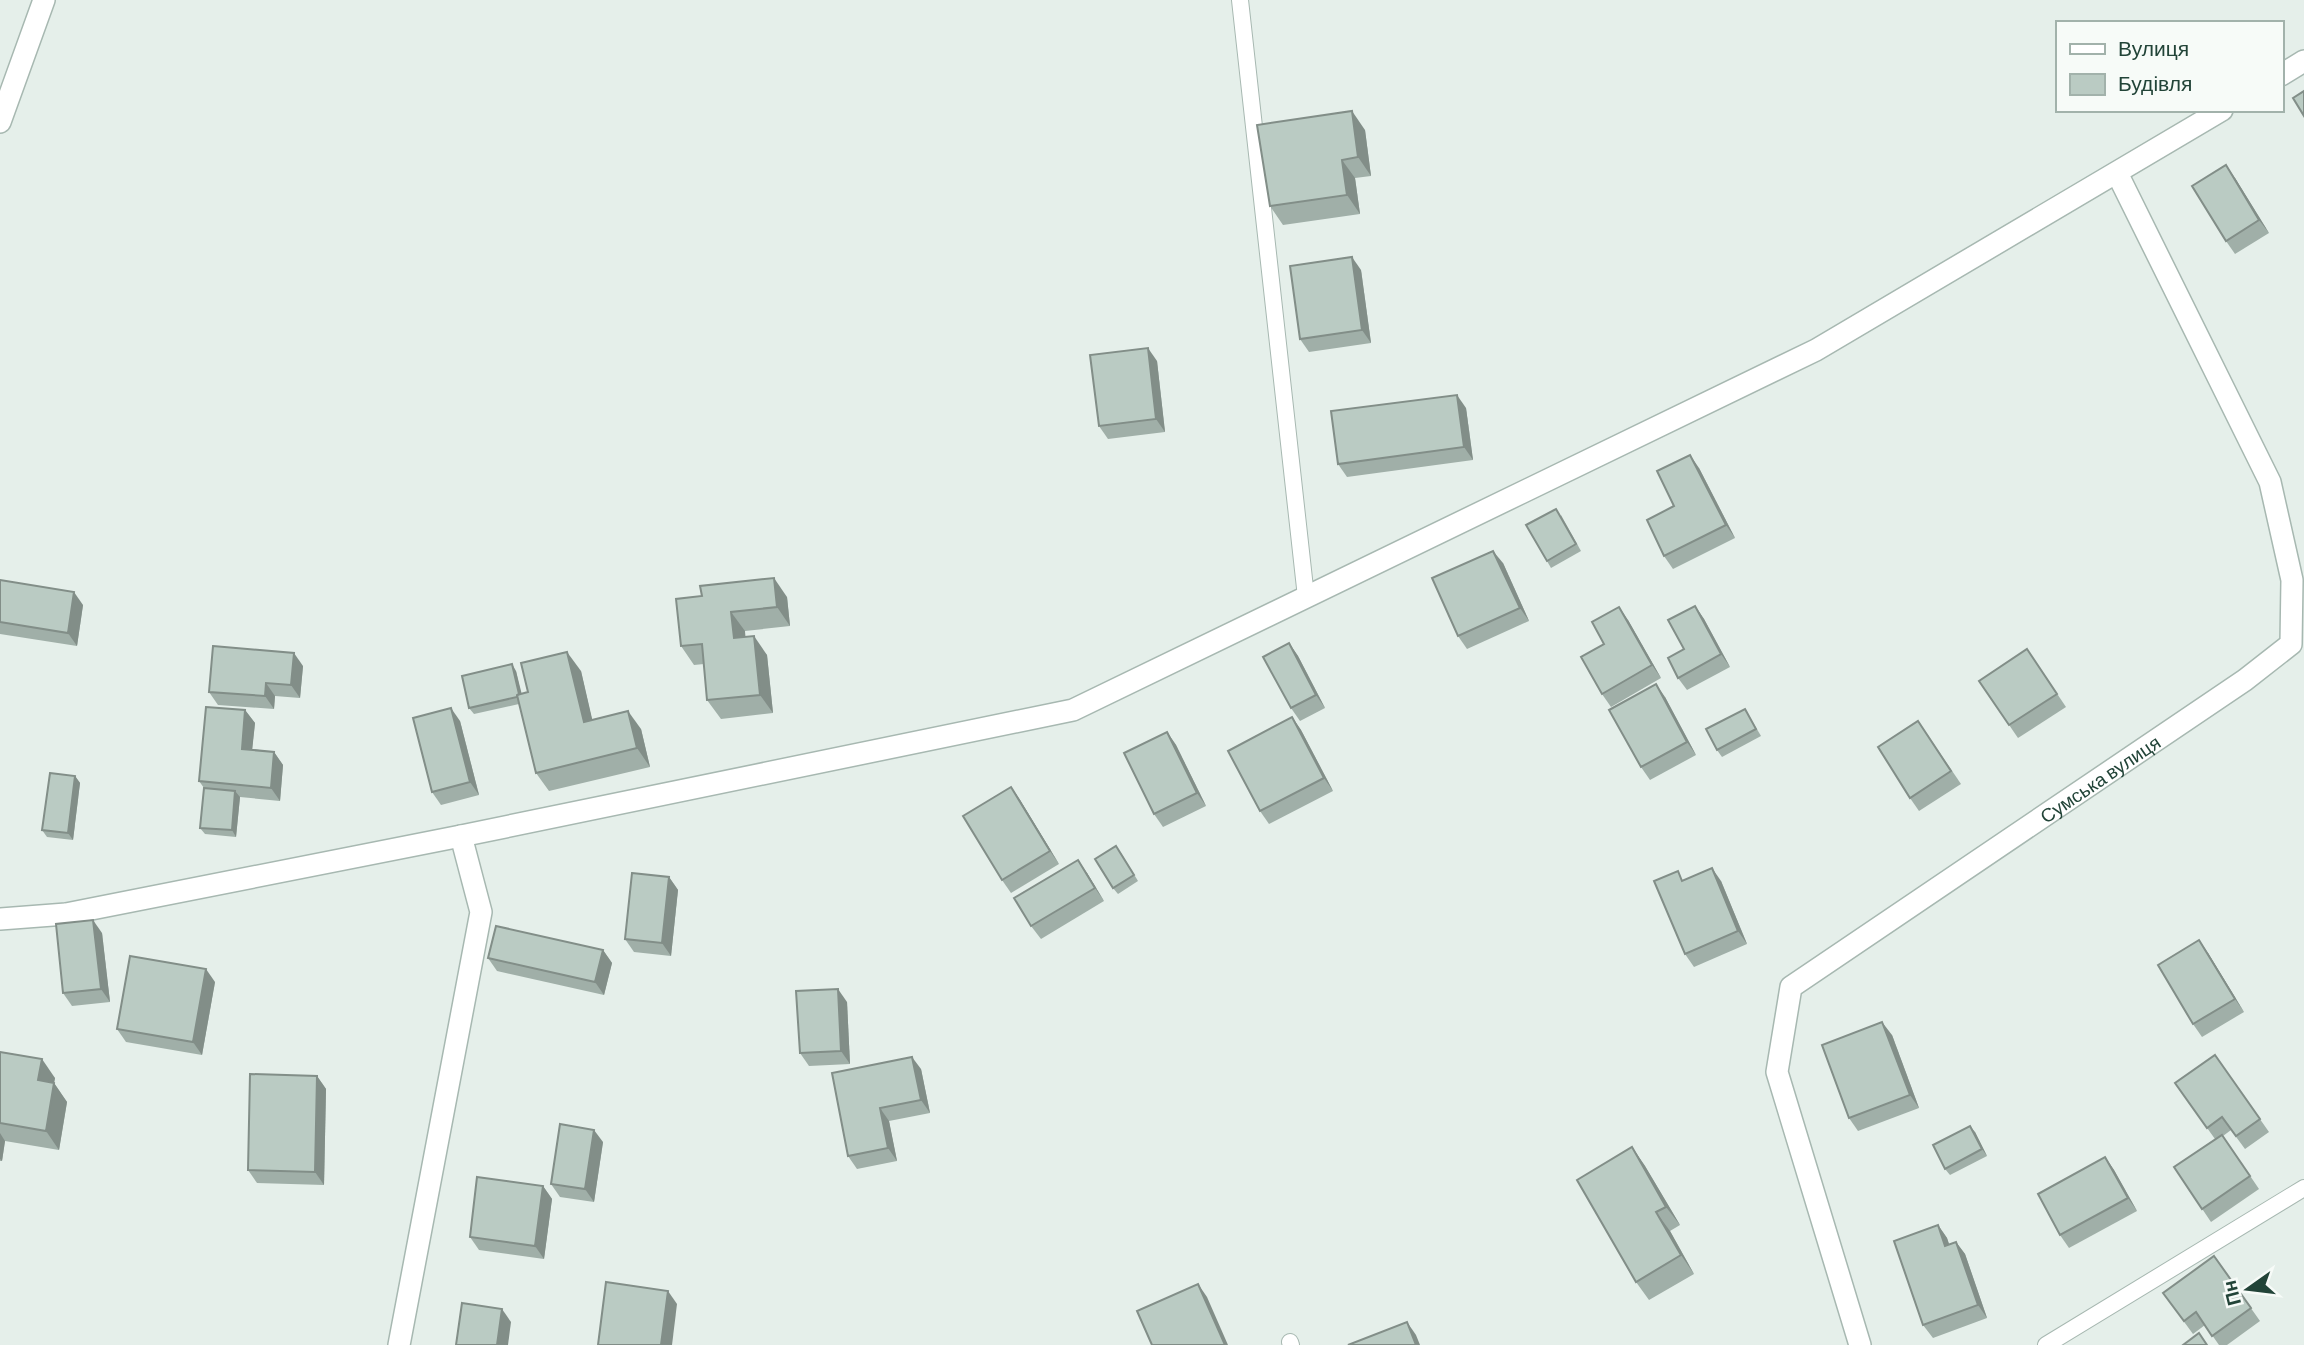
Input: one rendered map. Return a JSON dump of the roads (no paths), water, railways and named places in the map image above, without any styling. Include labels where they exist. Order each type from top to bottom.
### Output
[{"type":"street","points":[[0,122],[44,0]]},
{"type":"street","points":[[2283,74],[2304,61]]},
{"type":"street","points":[[0,919],[66,914],[1073,710],[1816,349],[2219,112]]},
{"type":"street","name":"Сумська вулиця","points":[[1860,1345],[1777,1072],[1791,987],[2245,680],[2291,644],[2292,580],[2270,482],[2117,173]]},
{"type":"street","points":[[400,1345],[481,912],[461,836]]},
{"type":"lane","points":[[1240,0],[1306,597]]},
{"type":"lane","points":[[2046,1345],[2304,1188]]}]
